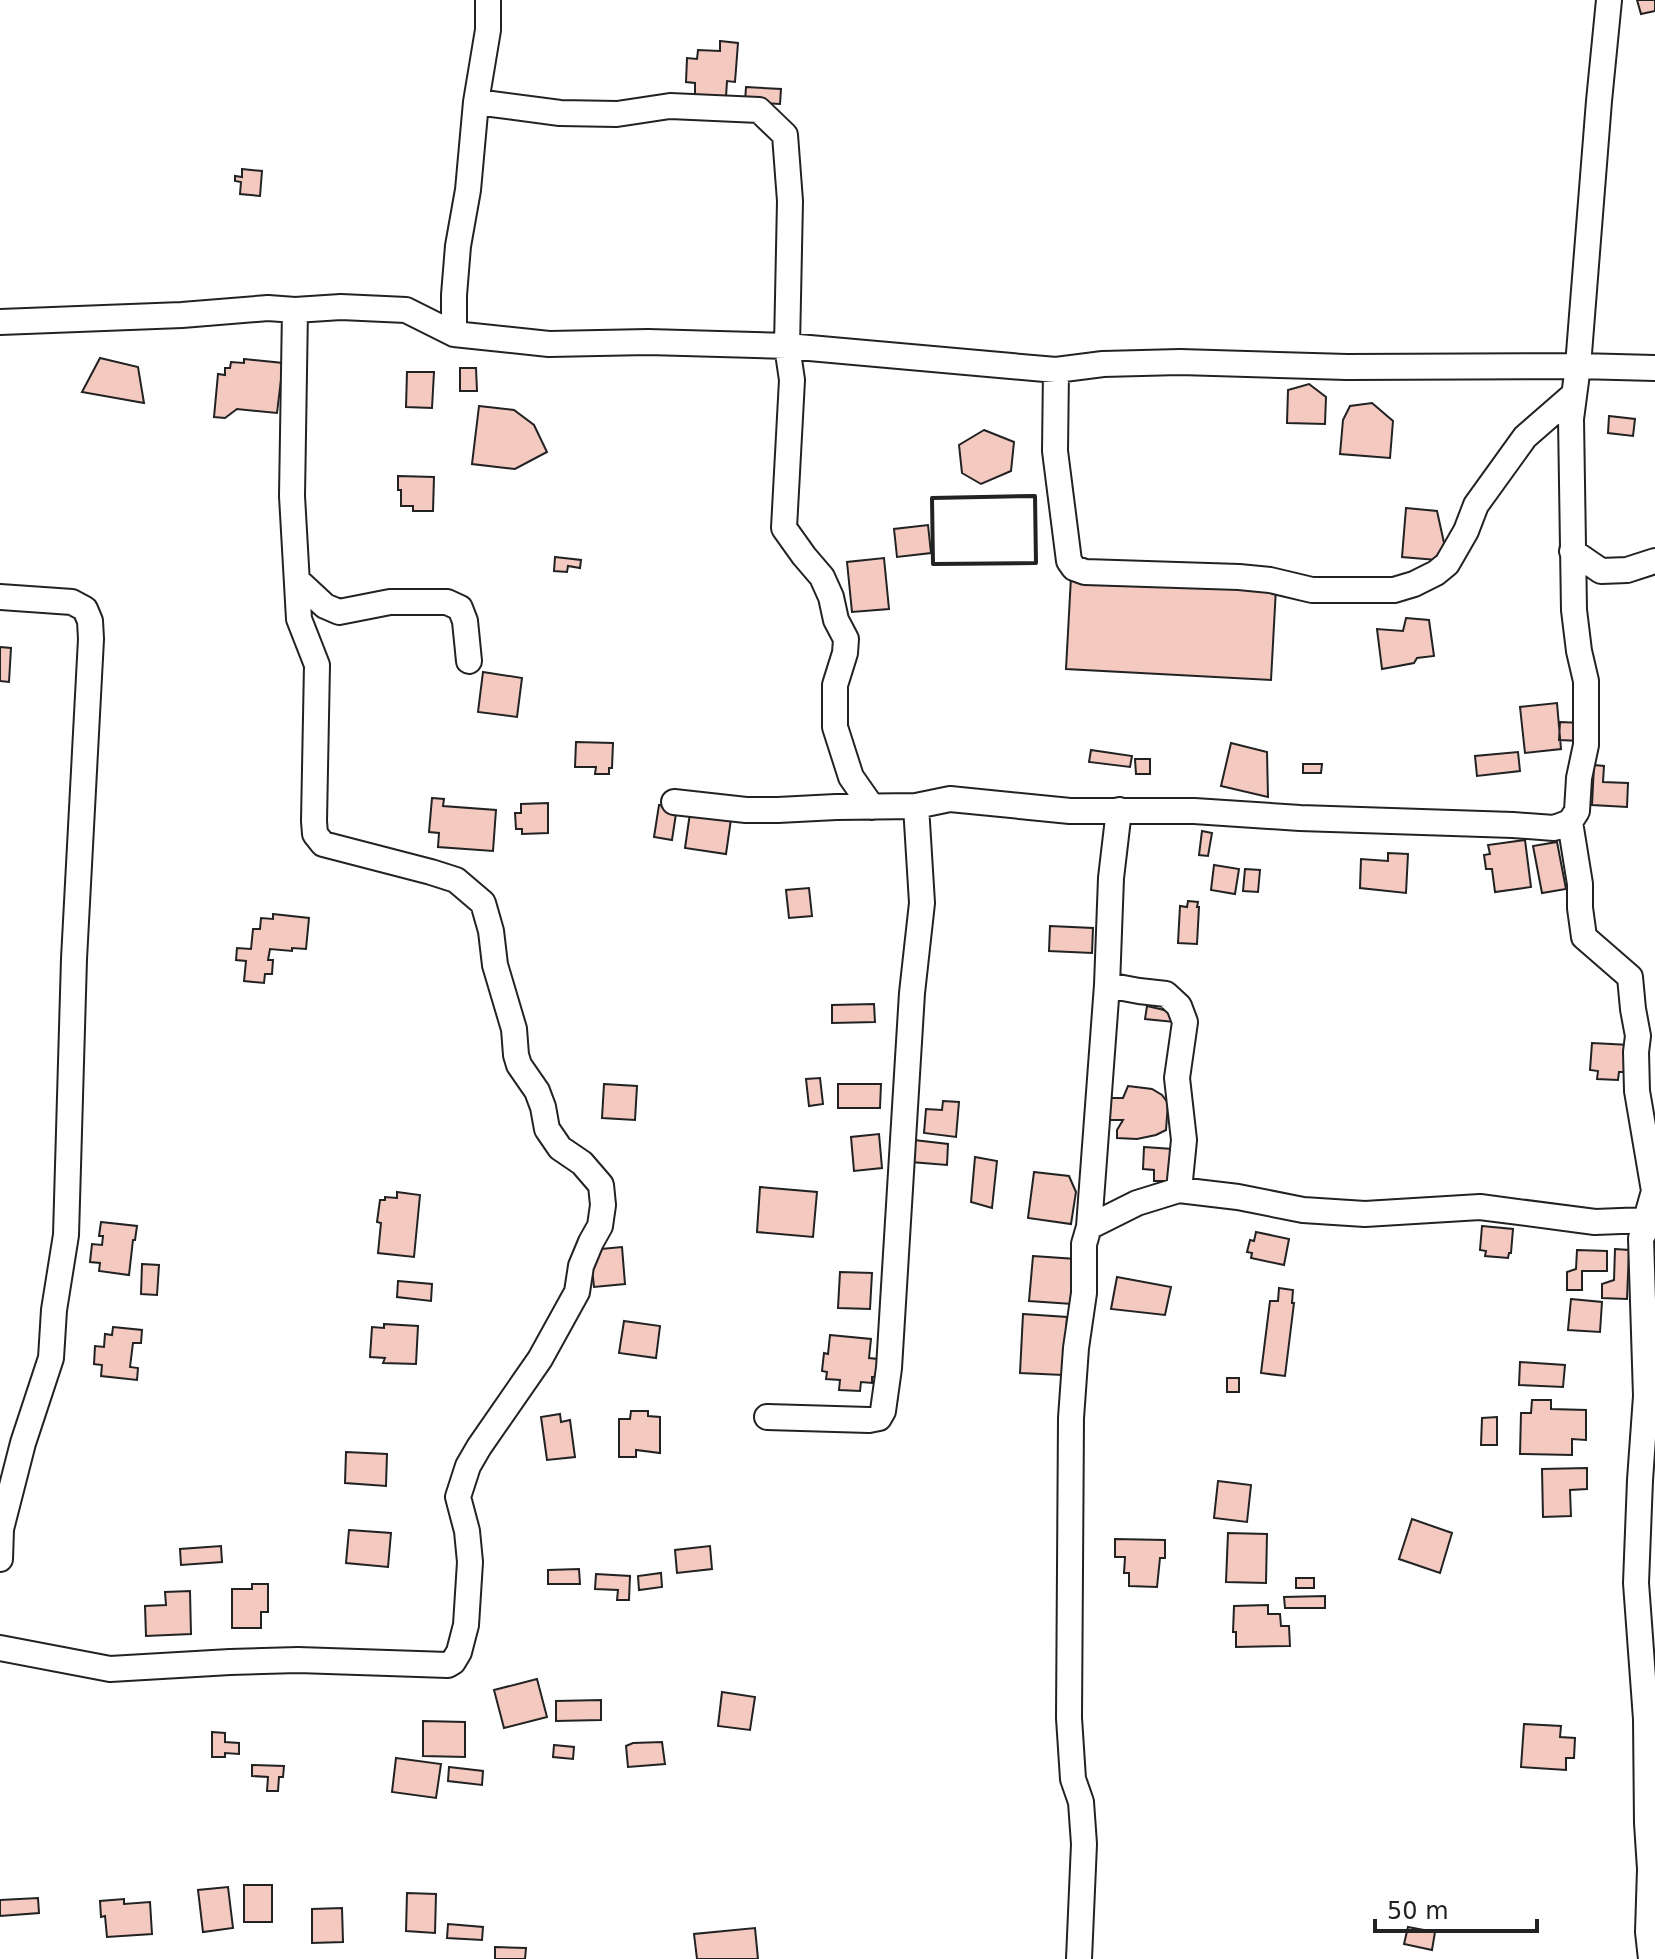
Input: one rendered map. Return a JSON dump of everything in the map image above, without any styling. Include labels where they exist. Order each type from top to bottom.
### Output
[{"type":"street","points":[[454,334],[458,246],[488,30],[488,0]]},
{"type":"street","points":[[674,802],[746,810],[916,806],[950,799],[1070,811],[1194,811],[1554,828],[1570,822],[1577,811],[1579,778],[1586,745],[1586,681],[1574,610],[1570,450],[1572,396],[1578,366],[1609,0]]},
{"type":"street","points":[[476,102],[574,113],[617,114],[670,106],[759,110],[785,135],[791,241],[787,277],[787,346],[792,380],[784,528],[822,577],[836,620],[846,639],[835,685],[835,727],[851,777],[872,807]]},
{"type":"street","points":[[0,322],[341,307],[406,310],[454,334],[549,344],[648,342],[787,346],[1056,370],[1103,364],[1180,362],[1347,367],[1655,368]]},
{"type":"street","points":[[0,1648],[110,1669],[243,1661],[426,1665],[448,1665],[453,1662],[466,1625],[470,1562],[467,1531],[458,1497],[468,1466],[490,1429],[540,1359],[577,1292],[581,1266],[600,1226],[603,1205],[601,1185],[582,1163],[560,1148],[547,1129],[537,1091],[519,1065],[514,1029],[495,965],[491,931],[483,903],[456,880],[323,844],[315,834],[317,665],[299,619],[292,496],[295,310]]},
{"type":"street","points":[[1056,370],[1055,451],[1069,561],[1074,568],[1085,572],[1270,580],[1312,590],[1394,590],[1436,573],[1447,564],[1466,531],[1476,505],[1525,437],[1572,396]]},
{"type":"street","points":[[1572,551],[1601,571],[1627,570],[1655,561]]},
{"type":"street","points":[[297,580],[325,606],[339,612],[390,602],[447,602],[460,608],[465,621],[469,661]]},
{"type":"street","points":[[0,597],[72,602],[85,609],[90,621],[91,639],[74,959],[66,1235],[54,1310],[51,1358],[4,1497],[0,1559]]},
{"type":"street","points":[[767,1417],[869,1420],[879,1418],[883,1411],[894,1296],[912,993],[922,903],[916,806]]},
{"type":"street","points":[[1079,1959],[1084,1844],[1081,1802],[1073,1779],[1069,1718],[1071,1418],[1084,1293],[1084,1244],[1089,1227],[1107,985],[1111,878],[1119,810]]},
{"type":"street","points":[[1570,822],[1580,884],[1584,937],[1630,977],[1638,1036],[1637,1091],[1654,1191],[1647,1224],[1646,1396],[1640,1480],[1646,1564],[1638,1620],[1646,1719],[1650,1869],[1648,1932],[1651,1959]]},
{"type":"street","points":[[1107,985],[1166,994],[1179,1006],[1185,1022],[1177,1078],[1184,1140],[1179,1190]]},
{"type":"street","points":[[1089,1227],[1137,1203],[1179,1190],[1238,1197],[1303,1210],[1365,1214],[1480,1207],[1595,1222],[1647,1224]]},
{"type":"building","points":[[1637,0],[1655,0],[1655,11],[1641,14]]},
{"type":"building","points":[[720,41],[738,43],[735,82],[727,81],[726,97],[695,95],[695,83],[686,82],[687,58],[697,59],[698,50],[720,51]]},
{"type":"building","points":[[746,87],[781,89],[780,104],[745,102]]},
{"type":"building","points":[[242,169],[262,171],[260,196],[240,194],[241,182],[235,181],[235,176],[242,177]]},
{"type":"building","points":[[100,358],[138,367],[144,403],[82,392]]},
{"type":"building","points":[[244,359],[283,363],[277,413],[237,409],[225,418],[214,417],[218,374],[225,375],[225,368],[230,368],[231,362],[244,363]]},
{"type":"building","points":[[460,368],[476,368],[477,391],[460,391]]},
{"type":"building","points":[[407,372],[434,372],[432,408],[406,407]]},
{"type":"building","points":[[1309,384],[1326,397],[1325,424],[1287,423],[1288,390]]},
{"type":"building","points":[[1372,403],[1393,421],[1390,458],[1340,454],[1343,420],[1350,406]]},
{"type":"building","points":[[479,406],[514,410],[534,425],[547,452],[515,469],[472,464]]},
{"type":"building","points":[[1609,416],[1635,419],[1633,436],[1608,433]]},
{"type":"building","points":[[984,430],[1014,442],[1011,471],[981,484],[962,473],[959,445]]},
{"type":"building","points":[[398,476],[434,477],[433,511],[413,511],[413,506],[401,506]]},
{"type":"building","points":[[1406,508],[1437,511],[1448,561],[1402,557]]},
{"type":"building","points":[[928,525],[931,553],[897,557],[894,529]]},
{"type":"building","points":[[555,557],[581,560],[580,568],[568,566],[567,572],[554,571]]},
{"type":"building","points":[[884,558],[889,609],[852,612],[847,562]]},
{"type":"building","points":[[1071,577],[1276,588],[1271,680],[1066,669]]},
{"type":"building","points":[[1406,618],[1429,620],[1434,656],[1382,669],[1377,629],[1403,631]]},
{"type":"building","points":[[0,647],[11,648],[9,682],[0,681]]},
{"type":"building","points":[[483,672],[522,678],[517,717],[478,712]]},
{"type":"building","points":[[1557,703],[1561,749],[1525,753],[1520,707]]},
{"type":"building","points":[[1560,722],[1582,723],[1581,741],[1559,740]]},
{"type":"building","points":[[576,742],[613,743],[609,774],[595,774],[596,767],[575,767]]},
{"type":"building","points":[[1231,743],[1267,752],[1268,797],[1221,786]]},
{"type":"building","points":[[1091,750],[1132,756],[1130,767],[1089,762]]},
{"type":"building","points":[[1518,752],[1520,771],[1477,776],[1475,756]]},
{"type":"building","points":[[1135,759],[1150,759],[1150,774],[1136,774]]},
{"type":"building","points":[[1303,764],[1322,764],[1321,773],[1303,773]]},
{"type":"building","points":[[1594,765],[1604,766],[1603,782],[1628,783],[1627,807],[1592,805]]},
{"type":"building","points":[[432,798],[444,799],[443,806],[496,810],[493,851],[438,847],[439,833],[429,832]]},
{"type":"building","points":[[548,803],[548,833],[522,834],[522,829],[516,829],[515,813],[521,813],[521,804]]},
{"type":"building","points":[[659,805],[677,807],[672,840],[654,837]]},
{"type":"building","points":[[690,813],[731,819],[726,854],[685,848]]},
{"type":"building","points":[[1202,831],[1212,833],[1208,856],[1199,855]]},
{"type":"building","points":[[1525,840],[1531,887],[1495,892],[1492,869],[1486,869],[1484,855],[1490,854],[1488,845]]},
{"type":"building","points":[[1557,842],[1566,889],[1542,893],[1533,846]]},
{"type":"building","points":[[1388,853],[1408,854],[1406,893],[1360,888],[1361,859],[1388,861]]},
{"type":"building","points":[[1214,865],[1239,869],[1235,894],[1211,890]]},
{"type":"building","points":[[1245,869],[1260,870],[1258,892],[1243,891]]},
{"type":"building","points":[[809,888],[812,916],[789,918],[786,890]]},
{"type":"building","points":[[1188,901],[1198,902],[1197,944],[1178,943],[1180,906],[1187,907]]},
{"type":"building","points":[[273,914],[309,918],[306,949],[270,949],[268,960],[273,960],[272,974],[265,974],[264,983],[244,981],[246,961],[236,960],[237,948],[251,949],[253,929],[260,929],[261,918],[273,919]]},
{"type":"building","points":[[1050,926],[1093,928],[1092,953],[1049,951]]},
{"type":"building","points":[[874,1004],[875,1022],[832,1023],[832,1005]]},
{"type":"building","points":[[1147,1006],[1173,1012],[1174,1022],[1145,1019]]},
{"type":"building","points":[[1592,1043],[1630,1045],[1628,1072],[1619,1072],[1618,1080],[1597,1079],[1598,1071],[1590,1070]]},
{"type":"building","points":[[820,1078],[823,1104],[809,1106],[806,1079]]},
{"type":"building","points":[[604,1084],[637,1086],[635,1120],[602,1118]]},
{"type":"building","points":[[838,1084],[881,1084],[880,1108],[838,1108]]},
{"type":"building","points":[[1128,1086],[1152,1089],[1162,1095],[1168,1103],[1166,1130],[1137,1139],[1117,1138],[1117,1130],[1123,1120],[1108,1120],[1108,1098],[1123,1098]]},
{"type":"building","points":[[943,1101],[959,1102],[956,1137],[924,1133],[926,1109],[942,1110]]},
{"type":"building","points":[[879,1134],[882,1168],[854,1171],[851,1137]]},
{"type":"building","points":[[914,1140],[948,1144],[947,1165],[911,1162]]},
{"type":"building","points":[[1144,1147],[1173,1149],[1169,1181],[1154,1181],[1154,1170],[1143,1169]]},
{"type":"building","points":[[975,1157],[997,1161],[992,1208],[971,1202]]},
{"type":"building","points":[[1034,1172],[1069,1176],[1076,1192],[1071,1224],[1028,1218]]},
{"type":"building","points":[[760,1187],[817,1192],[813,1237],[757,1232]]},
{"type":"building","points":[[397,1192],[420,1195],[414,1257],[378,1253],[380,1200],[397,1198]]},
{"type":"building","points":[[101,1222],[137,1226],[129,1275],[99,1271],[100,1263],[90,1262],[92,1244],[102,1245],[103,1236],[99,1236]]},
{"type":"building","points":[[1482,1226],[1513,1229],[1508,1258],[1485,1256],[1486,1251],[1480,1250]]},
{"type":"building","points":[[1256,1232],[1289,1239],[1284,1265],[1251,1258],[1252,1253],[1247,1252]]},
{"type":"building","points":[[622,1247],[625,1284],[594,1287],[590,1250]]},
{"type":"building","points":[[1615,1249],[1629,1250],[1627,1299],[1602,1298],[1602,1284],[1614,1280]]},
{"type":"building","points":[[1577,1250],[1607,1251],[1607,1271],[1582,1271],[1582,1290],[1567,1290],[1567,1272],[1576,1269]]},
{"type":"building","points":[[1033,1256],[1076,1259],[1072,1304],[1029,1301]]},
{"type":"building","points":[[142,1264],[159,1265],[157,1295],[141,1294]]},
{"type":"building","points":[[840,1272],[872,1273],[870,1309],[838,1308]]},
{"type":"building","points":[[1117,1277],[1171,1287],[1165,1315],[1111,1309]]},
{"type":"building","points":[[398,1281],[432,1284],[431,1301],[397,1297]]},
{"type":"building","points":[[1279,1288],[1293,1290],[1294,1303],[1285,1376],[1261,1373],[1270,1301],[1278,1301]]},
{"type":"building","points":[[1571,1299],[1602,1302],[1600,1332],[1568,1330]]},
{"type":"building","points":[[1023,1314],[1067,1317],[1063,1375],[1020,1373]]},
{"type":"building","points":[[624,1321],[660,1326],[656,1358],[619,1353]]},
{"type":"building","points":[[384,1324],[418,1326],[416,1364],[383,1363],[385,1358],[370,1357],[372,1327],[384,1328]]},
{"type":"building","points":[[113,1327],[142,1330],[141,1343],[133,1343],[130,1367],[138,1368],[137,1380],[101,1376],[102,1365],[94,1364],[95,1346],[104,1347],[105,1334],[112,1335]]},
{"type":"building","points":[[830,1335],[871,1339],[869,1358],[878,1359],[877,1377],[872,1377],[872,1383],[861,1382],[860,1391],[839,1390],[840,1380],[826,1379],[827,1372],[822,1371]]},
{"type":"building","points":[[1520,1362],[1565,1365],[1563,1387],[1519,1385]]},
{"type":"building","points":[[1227,1378],[1239,1378],[1239,1392],[1227,1392]]},
{"type":"building","points":[[1532,1400],[1551,1400],[1551,1409],[1586,1410],[1586,1440],[1572,1439],[1572,1455],[1520,1454],[1521,1413],[1531,1413]]},
{"type":"building","points":[[631,1411],[648,1411],[648,1416],[660,1417],[660,1453],[636,1450],[636,1457],[619,1457],[619,1419],[630,1419]]},
{"type":"building","points":[[560,1414],[561,1422],[570,1420],[575,1457],[547,1460],[541,1417]]},
{"type":"building","points":[[1497,1417],[1497,1445],[1481,1445],[1482,1418]]},
{"type":"building","points":[[346,1452],[387,1454],[386,1486],[345,1483]]},
{"type":"building","points":[[1587,1468],[1587,1489],[1570,1490],[1571,1516],[1543,1517],[1542,1469]]},
{"type":"building","points":[[1218,1481],[1251,1485],[1247,1522],[1214,1518]]},
{"type":"building","points":[[1412,1519],[1452,1533],[1440,1573],[1399,1559]]},
{"type":"building","points":[[349,1530],[391,1533],[388,1567],[346,1563]]},
{"type":"building","points":[[1228,1533],[1267,1534],[1266,1583],[1226,1582]]},
{"type":"building","points":[[1115,1539],[1165,1540],[1165,1558],[1160,1558],[1157,1587],[1129,1586],[1129,1573],[1124,1573],[1125,1557],[1115,1557]]},
{"type":"building","points":[[221,1546],[222,1562],[181,1565],[180,1549]]},
{"type":"building","points":[[710,1546],[712,1569],[677,1573],[675,1550]]},
{"type":"building","points":[[579,1569],[580,1584],[548,1584],[548,1570]]},
{"type":"building","points":[[661,1573],[662,1587],[639,1590],[638,1576]]},
{"type":"building","points":[[596,1574],[630,1576],[629,1600],[617,1600],[618,1590],[595,1589]]},
{"type":"building","points":[[1296,1578],[1314,1578],[1314,1588],[1296,1588]]},
{"type":"building","points":[[252,1584],[268,1584],[268,1612],[261,1612],[261,1628],[232,1628],[232,1589],[252,1589]]},
{"type":"building","points":[[190,1591],[191,1634],[146,1636],[145,1606],[166,1605],[165,1592]]},
{"type":"building","points":[[1325,1596],[1325,1608],[1285,1608],[1284,1597]]},
{"type":"building","points":[[1268,1605],[1268,1614],[1280,1614],[1281,1626],[1289,1626],[1290,1646],[1236,1647],[1234,1606]]},
{"type":"building","points":[[537,1679],[547,1717],[504,1728],[494,1690]]},
{"type":"building","points":[[722,1692],[755,1697],[750,1730],[718,1726]]},
{"type":"building","points":[[601,1700],[601,1720],[556,1721],[556,1701]]},
{"type":"building","points":[[423,1721],[465,1722],[465,1757],[423,1756]]},
{"type":"building","points":[[1524,1724],[1561,1726],[1560,1737],[1575,1738],[1574,1758],[1566,1758],[1566,1770],[1521,1767]]},
{"type":"building","points":[[212,1732],[225,1733],[225,1742],[239,1743],[239,1754],[225,1753],[225,1757],[212,1757]]},
{"type":"building","points":[[662,1742],[665,1764],[628,1767],[626,1746]]},
{"type":"building","points":[[554,1745],[574,1747],[573,1759],[553,1757]]},
{"type":"building","points":[[396,1758],[441,1764],[436,1798],[392,1792]]},
{"type":"building","points":[[252,1765],[284,1766],[278,1791],[267,1791],[268,1777],[252,1776]]},
{"type":"building","points":[[449,1767],[483,1771],[482,1785],[448,1781]]},
{"type":"building","points":[[244,1885],[272,1885],[272,1922],[244,1922]]},
{"type":"building","points":[[228,1887],[233,1928],[203,1932],[198,1890]]},
{"type":"building","points":[[407,1893],[436,1894],[435,1933],[406,1931]]},
{"type":"building","points":[[38,1898],[39,1913],[0,1916],[0,1900]]},
{"type":"building","points":[[124,1899],[124,1904],[150,1902],[152,1934],[107,1937],[100,1901]]},
{"type":"building","points":[[342,1908],[343,1942],[312,1943],[312,1909]]},
{"type":"building","points":[[448,1924],[483,1927],[482,1940],[447,1938]]},
{"type":"building","points":[[1408,1927],[1435,1932],[1432,1950],[1404,1944]]},
{"type":"building","points":[[755,1928],[758,1959],[697,1959],[694,1934]]},
{"type":"building","points":[[495,1947],[526,1948],[525,1959],[495,1959]]},
{"type":"wall","points":[[1035,496],[1036,563],[933,564],[932,498],[1035,496]]}]
